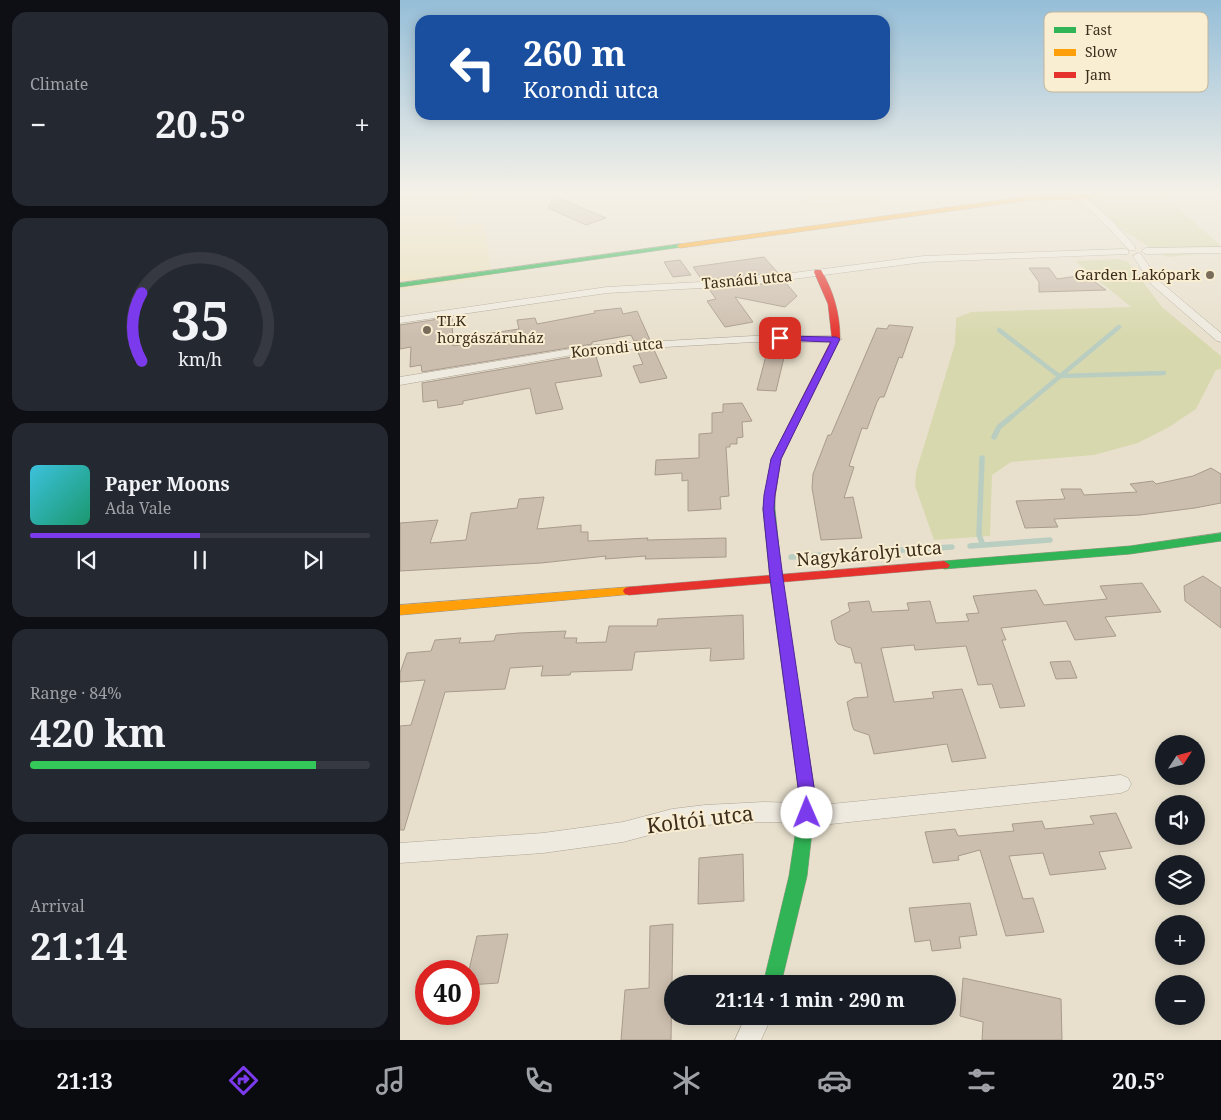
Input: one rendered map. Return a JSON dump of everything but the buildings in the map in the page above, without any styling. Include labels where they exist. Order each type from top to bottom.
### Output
[{"type":"street","points":[[400,285],[723,241]]},
{"type":"street","points":[[1124,241],[1135,252],[1154,282],[1221,339]]},
{"type":"street","name":"Tasnádi utca","points":[[400,320],[607,290],[739,282],[940,258],[1221,250]]},
{"type":"street","points":[[775,975],[794,899],[807,813],[806,787],[776,578],[769,509],[771,481],[776,459],[836,339],[838,319],[834,300],[818,272]]},
{"type":"street","name":"Korondi utca","points":[[400,381],[605,347],[753,339],[836,339]]},
{"type":"street","name":"Nagykárolyi utca","points":[[400,610],[1130,550],[1221,537]]},
{"type":"street","name":"Koltói utca","points":[[400,853],[543,843],[623,832],[672,819],[705,815],[764,812],[831,814],[1121,784]]},
{"type":"street","points":[[748,1040],[755,1025]]},
{"type":"shaded area","points":[[400,241],[487,241],[492,277],[400,290]]},
{"type":"green space","points":[[1140,241],[1215,241],[1221,246],[1221,252],[1167,257]]},
{"type":"green space","points":[[1118,259],[1128,262],[1162,307],[1221,356],[1221,369],[1216,370],[1196,409],[1169,427],[1138,443],[1094,455],[1011,462],[992,475],[990,536],[934,540],[915,486],[916,472],[955,344],[956,318],[971,312],[1131,307],[1075,261]]},
{"type":"waterway","points":[[1060,376],[1119,327]]},
{"type":"waterway","points":[[999,330],[1060,376]]},
{"type":"waterway","points":[[1060,376],[1164,373]]},
{"type":"waterway","points":[[1010,418],[1060,376]]},
{"type":"waterway","points":[[994,437],[999,427],[1011,417]]},
{"type":"waterway","points":[[982,458],[979,535],[983,545]]},
{"type":"waterway","points":[[970,546],[1050,540]]},
{"type":"waterway","points":[[791,557],[952,547]]},
{"type":"traffic: fast","points":[[400,285],[680,246]]},
{"type":"traffic: fast","points":[[770,497],[769,509],[776,579],[806,787],[805,823],[798,876],[775,975]]},
{"type":"traffic: fast","points":[[944,565],[1130,550],[1221,537]]},
{"type":"traffic: slow","points":[[680,246],[720,241]]},
{"type":"traffic: slow","points":[[400,610],[629,591]]},
{"type":"traffic: jam","points":[[770,497],[776,459],[836,339],[832,304],[818,272]]},
{"type":"traffic: jam","points":[[629,591],[944,565]]},
{"type":"place","name":"Garden Lakópark","points":[[1210,275]]},
{"type":"place","name":"TLK horgászáruház","points":[[427,330]]},
{"type":"route","points":[[780,338],[836,339],[776,459],[771,481],[769,509],[776,578],[806,787],[807,813]]}]
